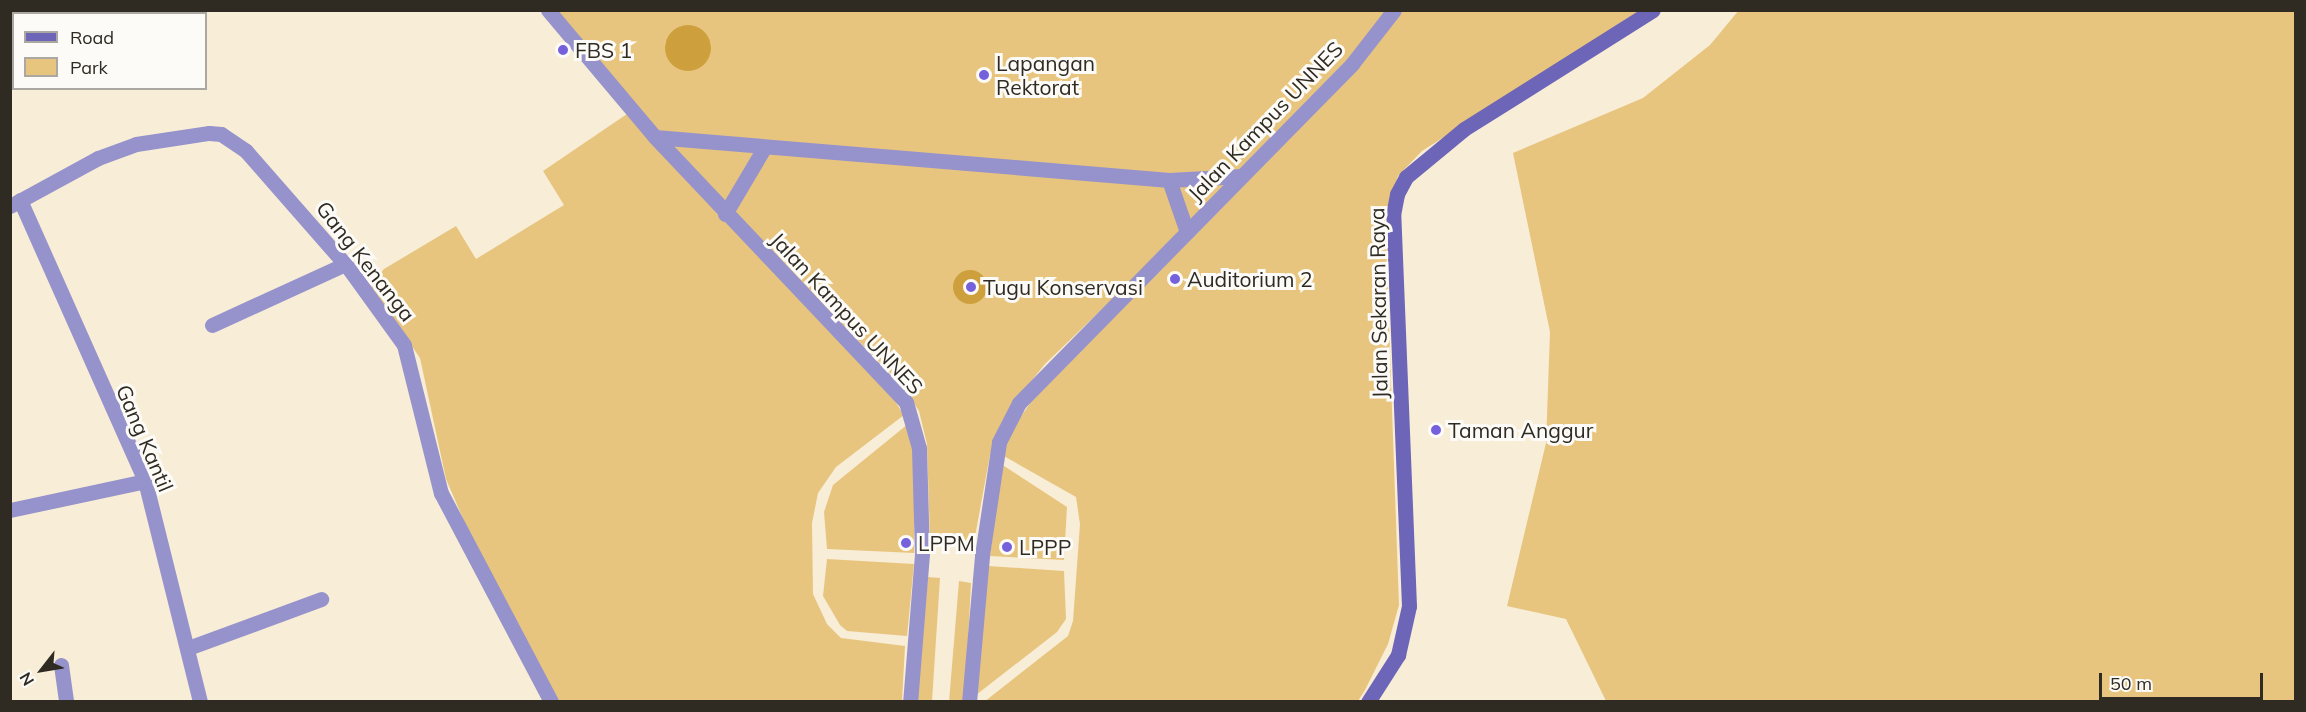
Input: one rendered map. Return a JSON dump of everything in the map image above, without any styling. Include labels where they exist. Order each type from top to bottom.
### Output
[{"type":"main road","name":"Jalan Sekaran Raya","points":[[1368,702],[1398,655],[1409,598],[1393,214],[1397,194],[1406,177],[1464,129],[1623,34],[1653,10]]},
{"type":"street","name":"Jalan Kampus UNNES","points":[[548,10],[655,137],[725,214],[896,391],[912,415],[919,448],[922,565],[910,702]]},
{"type":"street","name":"Jalan Kampus UNNES","points":[[969,702],[982,555],[1004,427],[1039,377],[1187,232],[1352,64],[1394,10]]},
{"type":"street","name":"Gang Kenanga","points":[[15,203],[136,144],[221,134],[268,173],[345,264],[404,345],[441,493],[551,702]]},
{"type":"street","name":"Jalan Kampus UNNES","points":[[655,137],[764,148],[1169,180],[1187,232]]},
{"type":"street","points":[[725,214],[764,148]]},
{"type":"street","points":[[1169,180],[1242,176]]},
{"type":"street","name":"Gang Kantil","points":[[15,203],[145,481],[200,702]]},
{"type":"street","points":[[212,325],[345,264]]},
{"type":"street","points":[[10,510],[145,481]]},
{"type":"street","points":[[188,648],[321,599]]},
{"type":"street","points":[[61,665],[66,702]]},
{"type":"green space","points":[[1739,10],[2295,11],[2295,701],[1606,701],[1566,619],[1507,606],[1546,443],[1550,332],[1513,153],[1643,98],[1710,45]]},
{"type":"green space","points":[[556,11],[1387,11],[1347,60],[1241,171],[1171,176],[657,132]],"holes":[[[681,26],[711,43],[709,57],[668,59],[665,43]]]},
{"type":"green space","points":[[1401,11],[1641,11],[1422,151],[1398,176],[1385,214],[1399,605],[1388,644],[1365,690],[1358,701],[984,702],[1068,636],[1073,621],[1080,524],[1076,497],[1002,455],[1011,431],[1044,383],[1360,63]]},
{"type":"green space","points":[[627,114],[891,395],[904,415],[836,467],[818,493],[812,523],[813,594],[827,624],[841,638],[905,646],[902,701],[558,701],[474,544],[446,479],[420,358],[370,285],[384,269],[456,226],[476,259],[564,205],[543,171]]},
{"type":"green space","points":[[670,143],[754,152],[724,204]]},
{"type":"green space","points":[[766,153],[1165,185],[1182,232],[1045,364],[1015,401],[990,455],[974,542],[930,540],[927,444],[919,411],[903,386],[733,213]]},
{"type":"green space","points":[[1227,183],[1190,222],[1177,185]]},
{"type":"green space","points":[[908,424],[914,448],[914,553],[827,549],[824,512],[833,485]]},
{"type":"green space","points":[[1001,464],[1067,507],[1064,560],[990,556]]},
{"type":"green space","points":[[827,559],[914,564],[907,636],[847,631],[840,625],[823,596]]},
{"type":"green space","points":[[988,566],[1064,571],[1066,619],[1057,632],[976,695]]},
{"type":"green space","points":[[928,577],[940,578],[932,701],[917,702]]},
{"type":"green space","points":[[959,581],[971,583],[965,701],[949,702]]},
{"type":"shaded area","points":[[688,25],[704,32],[711,48],[704,64],[688,71],[672,64],[665,48],[672,32]]},
{"type":"shaded area","points":[[970,270],[982,275],[987,287],[982,299],[970,304],[958,299],[953,287],[958,275]]},
{"type":"place","name":"FBS 1","points":[[563,50]]},
{"type":"place","name":"Lapangan Rektorat","points":[[984,75]]},
{"type":"place","name":"Auditorium 2","points":[[1175,279]]},
{"type":"place","name":"Tugu Konservasi","points":[[971,287]]},
{"type":"place","name":"Taman Anggur","points":[[1436,430]]},
{"type":"place","name":"LPPM","points":[[906,543]]},
{"type":"place","name":"LPPP","points":[[1007,547]]}]
